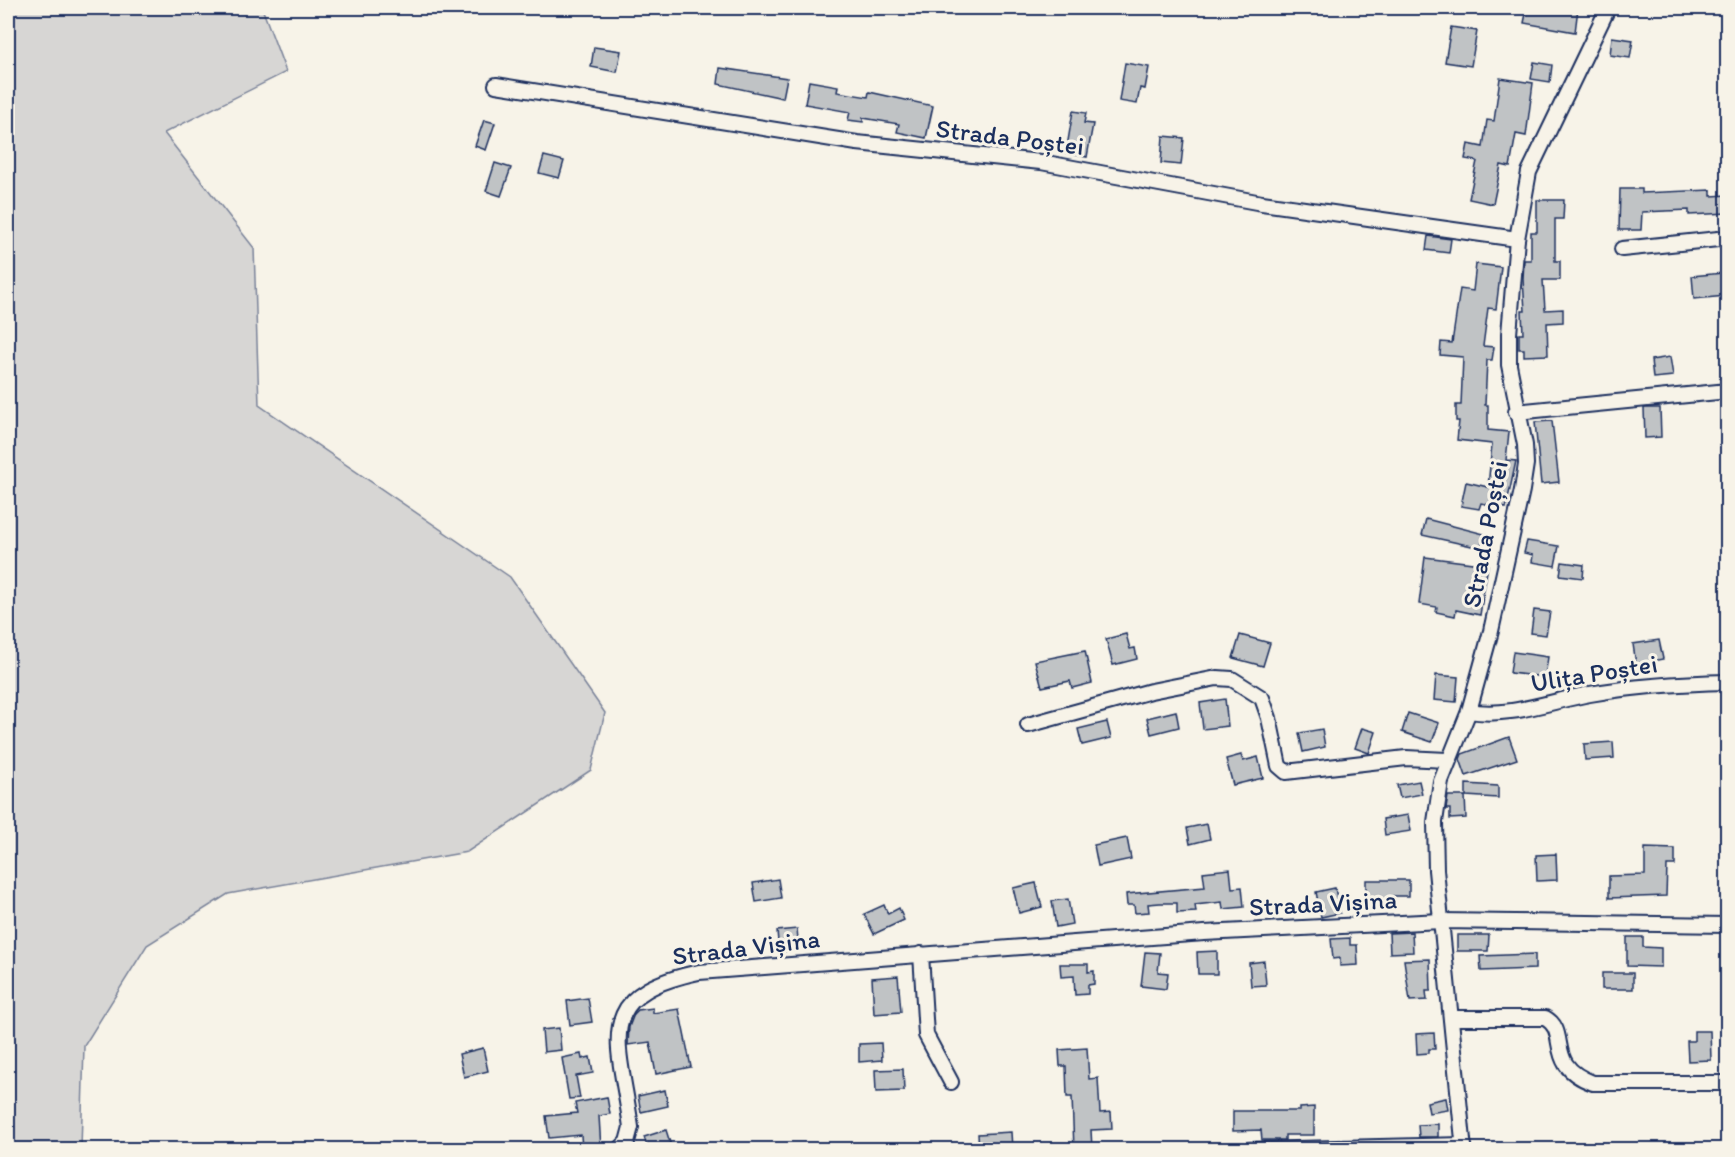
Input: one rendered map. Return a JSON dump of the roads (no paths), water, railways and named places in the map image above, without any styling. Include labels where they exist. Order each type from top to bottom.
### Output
[{"type":"street","name":"Strada Poștei","points":[[1250,1149],[1464,1147],[1441,921],[1435,822],[1441,781],[1447,760],[1469,711],[1491,631],[1526,464],[1509,365],[1509,334],[1517,239],[1529,171],[1608,8]]},
{"type":"street","name":"Strada Poștei","points":[[496,85],[857,142],[1041,162],[1262,203],[1517,239]]},
{"type":"street","points":[[1622,249],[1728,238]]},
{"type":"street","points":[[1516,412],[1728,391]]},
{"type":"street","points":[[1028,725],[1151,691],[1217,678],[1240,683],[1262,698],[1279,766],[1286,772],[1406,758],[1447,760]]},
{"type":"street","name":"Ulița Poștei","points":[[1469,711],[1486,714],[1508,712],[1593,693],[1728,682]]},
{"type":"street","name":"Strada Vișina","points":[[619,1149],[627,1142],[631,1127],[618,1023],[627,1005],[646,990],[672,978],[699,972],[1204,933],[1441,921],[1728,926]]},
{"type":"street","points":[[921,954],[926,1035],[951,1082]]},
{"type":"street","points":[[1451,1018],[1545,1018],[1554,1025],[1564,1065],[1581,1079],[1593,1083],[1728,1083]]}]
